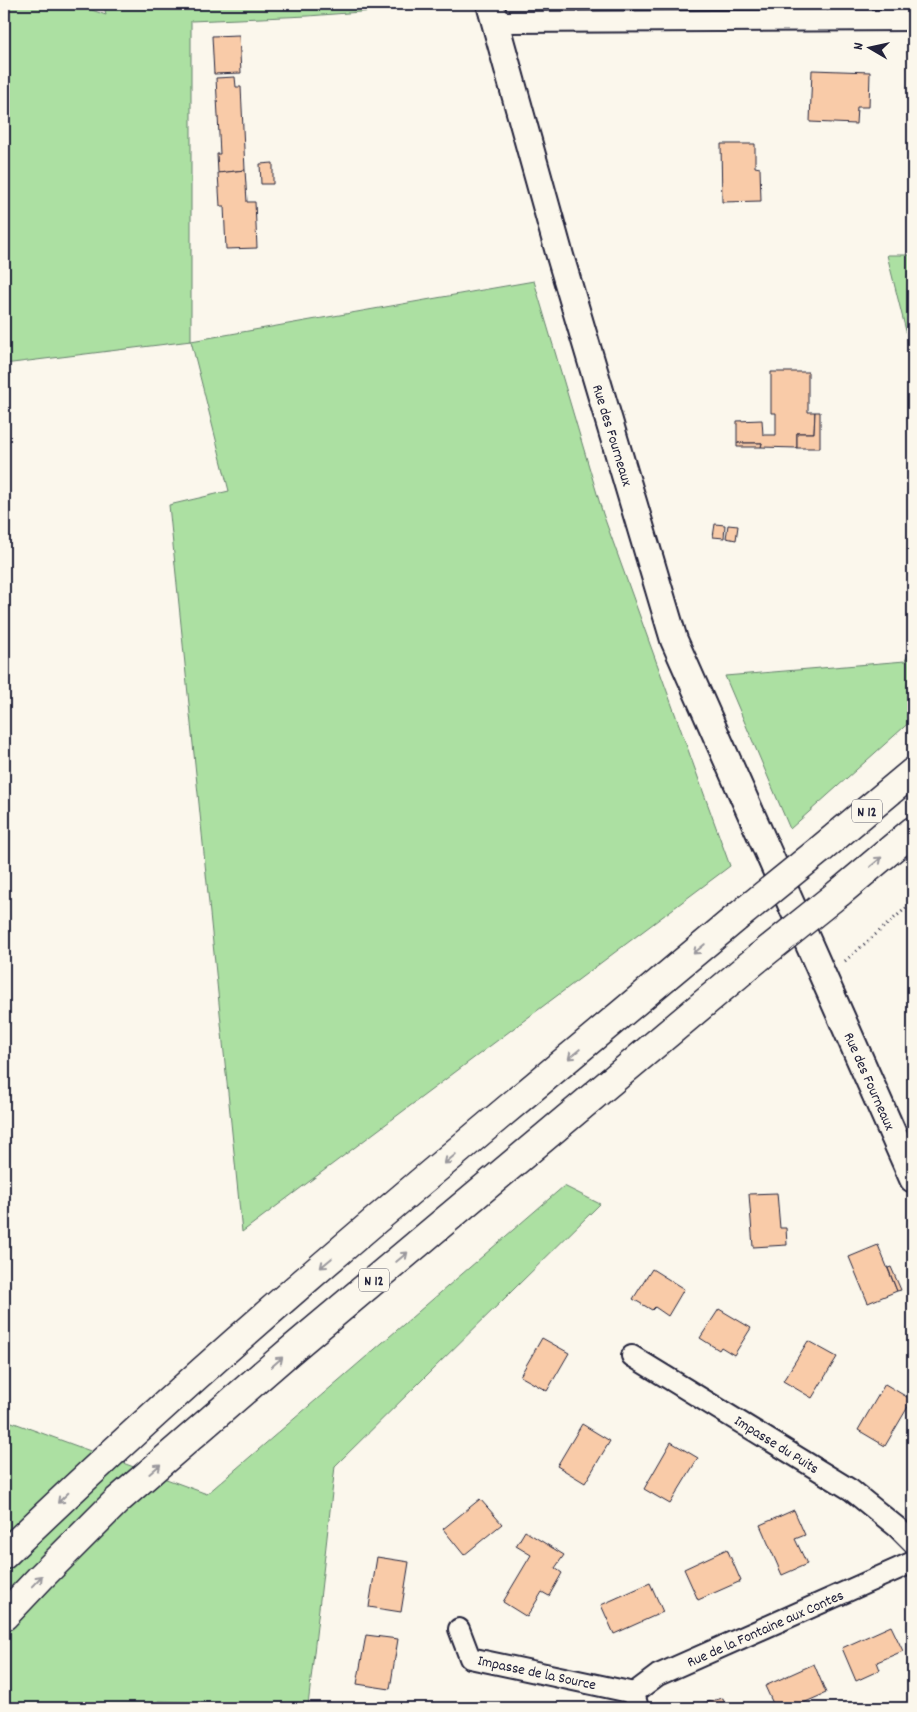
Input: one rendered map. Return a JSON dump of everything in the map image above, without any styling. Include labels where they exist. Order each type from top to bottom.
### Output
[{"type":"highway","name":"N 12","points":[[4,1555],[98,1464],[252,1325],[736,918],[913,772]]},
{"type":"highway","name":"N 12","points":[[4,1616],[133,1487],[297,1345],[758,958],[913,831]]},
{"type":"street","name":"Rue des Fourneaux","points":[[913,20],[493,13],[560,256],[674,640],[913,1179]]},
{"type":"street","name":"Impasse du Puits","points":[[632,1356],[850,1490],[898,1528],[913,1544]]},
{"type":"street","name":"Rue de la Fontaine aux Contes","points":[[636,1701],[658,1675],[913,1562]]},
{"type":"street","name":"Impasse de la Source","points":[[459,1629],[470,1658],[636,1701]]},
{"type":"path","points":[[827,983],[849,958],[913,902]]},
{"type":"green space","points":[[4,4],[75,4],[106,15],[104,4],[466,4],[308,16],[191,21],[191,341],[4,364]]},
{"type":"green space","points":[[887,255],[913,255],[913,359]]},
{"type":"green space","points":[[534,281],[603,514],[730,866],[242,1232],[169,505],[229,491],[191,341]]},
{"type":"green space","points":[[913,644],[913,719],[790,829],[725,676],[905,661]]},
{"type":"green space","points":[[564,1186],[600,1204],[335,1466],[308,1706],[158,1701],[158,1708],[4,1708],[4,1427],[9,1421],[207,1494]]},
{"type":"building","points":[[239,35],[241,73],[214,74],[212,36]]},
{"type":"building","points":[[812,70],[870,72],[869,107],[857,107],[856,124],[810,122]]},
{"type":"building","points":[[235,77],[236,87],[241,87],[245,170],[218,173],[217,154],[220,154],[216,78]]},
{"type":"building","points":[[721,144],[755,144],[755,167],[760,168],[761,201],[722,202]]},
{"type":"building","points":[[273,163],[273,184],[261,184],[260,164]]},
{"type":"building","points":[[245,170],[247,202],[255,202],[257,248],[226,249],[224,206],[220,206],[218,173]]},
{"type":"building","points":[[771,372],[808,372],[808,412],[815,412],[814,433],[797,433],[797,448],[761,447],[762,443],[737,443],[737,421],[762,420],[763,435],[776,435],[776,413],[771,413]]},
{"type":"building","points":[[815,412],[820,412],[820,448],[797,448],[797,433],[814,433]]},
{"type":"building","points":[[737,443],[762,443],[761,447],[737,447]]},
{"type":"building","points":[[715,524],[725,525],[724,538],[713,537]]},
{"type":"building","points":[[728,525],[738,526],[736,540],[726,538]]},
{"type":"building","points":[[777,1193],[780,1228],[786,1228],[787,1245],[753,1247],[749,1194]]},
{"type":"building","points":[[878,1245],[897,1291],[868,1303],[849,1257]]},
{"type":"building","points":[[891,1267],[901,1290],[897,1291],[888,1268]]},
{"type":"building","points":[[652,1269],[684,1289],[668,1316],[655,1307],[652,1310],[633,1299]]},
{"type":"building","points":[[719,1309],[751,1328],[734,1355],[721,1347],[719,1350],[700,1338]]},
{"type":"building","points":[[542,1338],[569,1353],[547,1391],[520,1376]]},
{"type":"building","points":[[808,1341],[837,1357],[812,1398],[783,1381]]},
{"type":"building","points":[[885,1384],[912,1400],[885,1446],[858,1430]]},
{"type":"building","points":[[582,1424],[610,1441],[585,1483],[557,1466]]},
{"type":"building","points":[[671,1442],[698,1458],[670,1504],[644,1489]]},
{"type":"building","points":[[480,1499],[502,1524],[464,1555],[443,1529]]},
{"type":"building","points":[[794,1510],[805,1535],[795,1539],[807,1564],[782,1575],[760,1525]]},
{"type":"building","points":[[525,1531],[564,1555],[555,1568],[562,1573],[549,1596],[542,1592],[527,1617],[503,1602],[531,1555],[516,1546]]},
{"type":"building","points":[[727,1549],[741,1581],[698,1600],[684,1569]]},
{"type":"building","points":[[377,1557],[409,1562],[401,1612],[369,1607]]},
{"type":"building","points":[[650,1583],[663,1612],[614,1634],[601,1605]]},
{"type":"building","points":[[891,1626],[903,1651],[877,1662],[880,1670],[856,1681],[842,1648]]},
{"type":"building","points":[[366,1635],[398,1639],[390,1689],[357,1684]]},
{"type":"building","points":[[814,1664],[826,1693],[792,1708],[775,1708],[765,1686]]},
{"type":"building","points":[[723,1698],[726,1708],[697,1708],[696,1705]]}]
